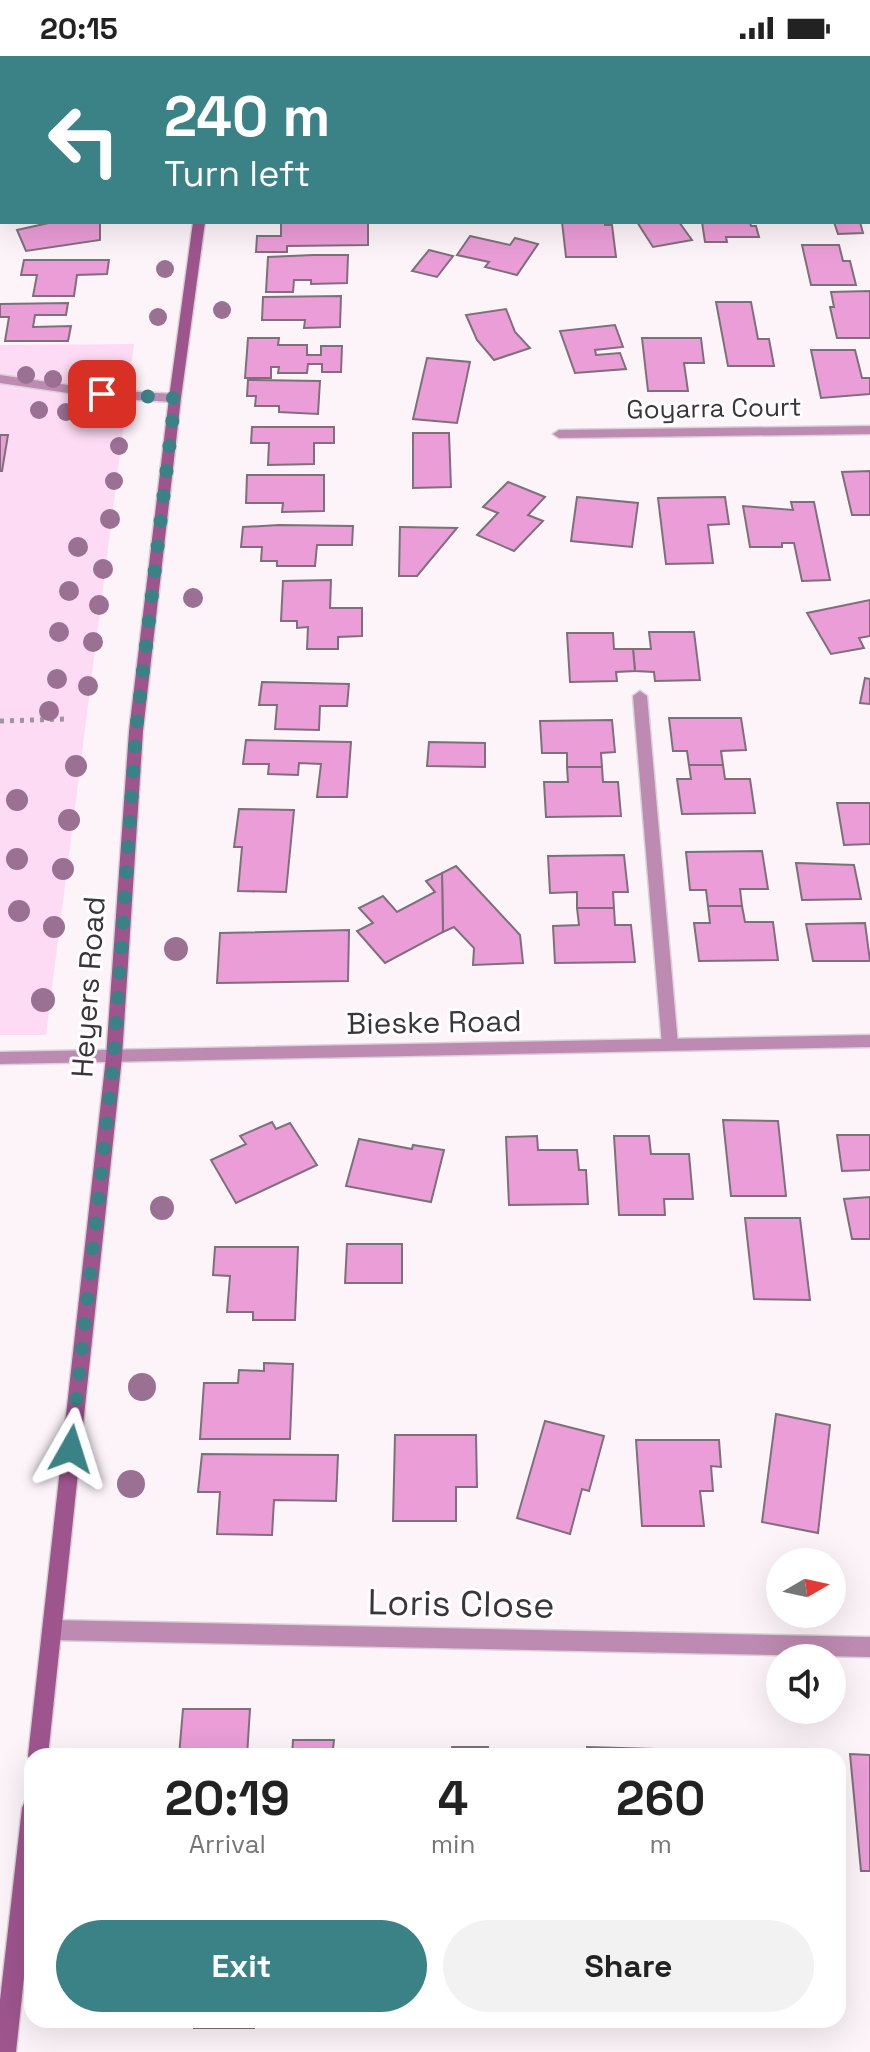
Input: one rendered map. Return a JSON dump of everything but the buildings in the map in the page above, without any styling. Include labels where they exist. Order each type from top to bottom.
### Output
[{"type":"street","name":"Heyers Road","points":[[39,1748],[114,1057],[136,731],[199,224]]},
{"type":"street","points":[[0,379],[102,394],[175,398]]},
{"type":"street","name":"Goyarra Court","points":[[559,434],[870,430]]},
{"type":"street","points":[[640,696],[670,1045]]},
{"type":"street","name":"Bieske Road","points":[[0,1058],[870,1041]]},
{"type":"street","name":"Loris Close","points":[[52,1630],[870,1647]]},
{"type":"street","points":[[5,2052],[5,2003],[24,1866]]},
{"type":"path","points":[[0,721],[65,719]]},
{"type":"shaded area","points":[[134,344],[46,1035],[0,1035],[0,345]]},
{"type":"route","points":[[71,1449],[114,1057],[136,731],[175,398],[102,394]]}]
